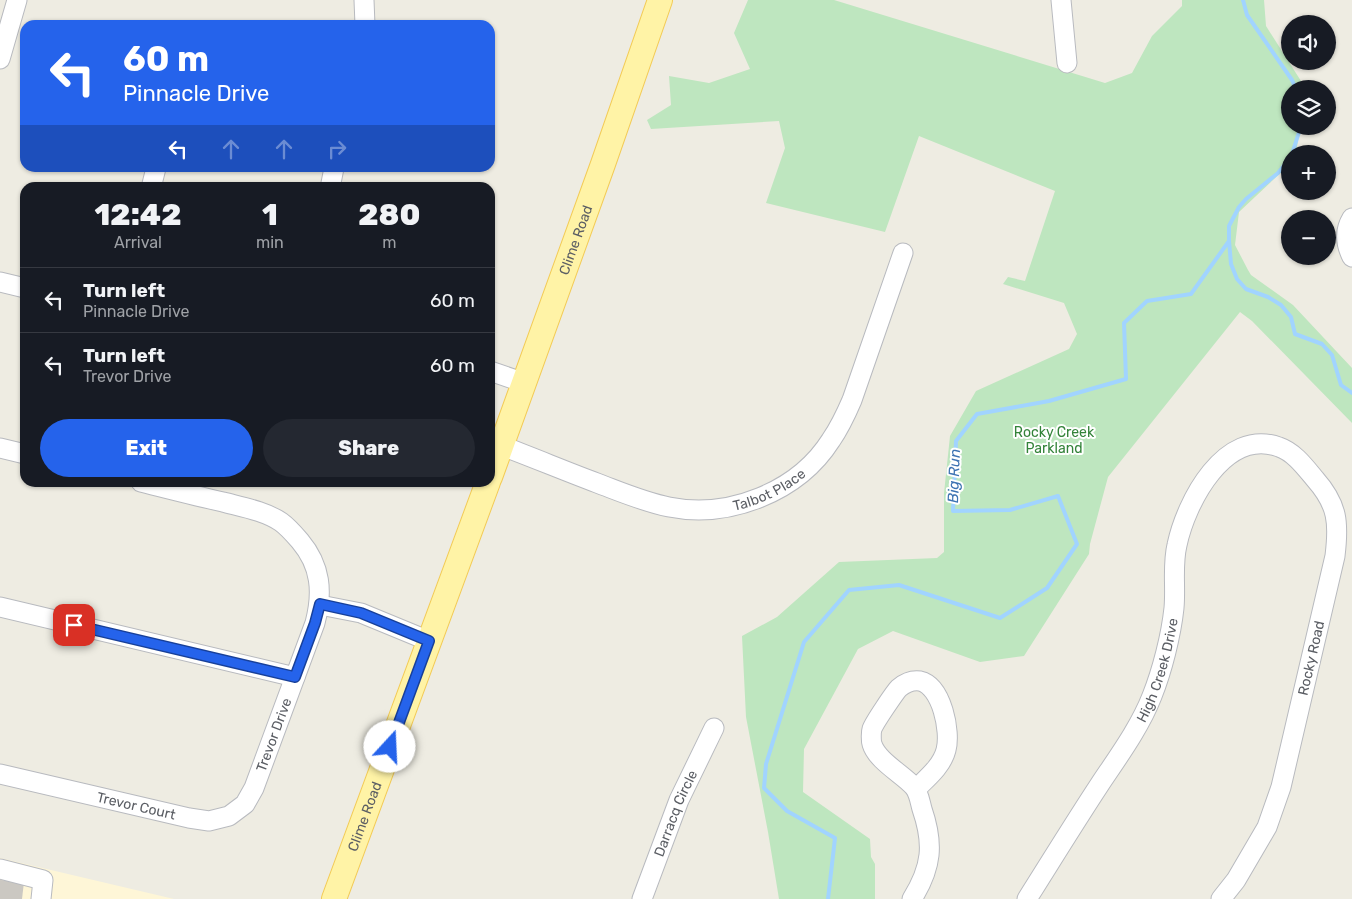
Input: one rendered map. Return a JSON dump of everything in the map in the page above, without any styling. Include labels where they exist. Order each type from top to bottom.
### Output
[{"type":"main road","name":"Clime Road","points":[[495,464],[660,0]]},
{"type":"main road","name":"Clime Road","points":[[334,899],[486,487]]},
{"type":"street","points":[[0,59],[17,0]]},
{"type":"street","points":[[364,0],[365,20]]},
{"type":"street","points":[[1061,0],[1067,63]]},
{"type":"street","points":[[1352,218],[1348,226],[1346,245],[1352,257]]},
{"type":"street","name":"Talbot Place","points":[[502,446],[634,496],[671,507],[716,509],[741,504],[792,482],[830,442],[842,422],[855,391],[903,254]]},
{"type":"street","points":[[0,282],[20,287]]},
{"type":"street","points":[[495,373],[525,383]]},
{"type":"street","name":"High Creek Drive","points":[[1027,899],[1128,740],[1152,697],[1171,624],[1175,592],[1173,564],[1177,543],[1186,516],[1199,490],[1211,472],[1226,458],[1239,448],[1256,444]]},
{"type":"street","name":"Rocky Road","points":[[1221,899],[1236,880],[1267,827],[1281,787],[1335,556],[1338,530],[1333,504],[1318,482],[1299,461],[1280,447],[1256,444]]},
{"type":"street","points":[[0,448],[20,453]]},
{"type":"street","name":"Trevor Drive","points":[[162,487],[269,515],[282,522],[306,548],[316,565],[320,584],[320,604],[315,623],[257,781]]},
{"type":"street","points":[[320,604],[361,613],[429,641]]},
{"type":"street","points":[[0,607],[295,677]]},
{"type":"street","points":[[912,899],[928,866],[930,841],[926,819],[916,789],[882,758],[872,745],[872,730],[898,688],[908,682],[920,681],[930,686],[938,695],[948,731],[946,751],[936,768],[916,789]]},
{"type":"street","name":"Darracq Circle","points":[[642,899],[679,800],[714,728]]},
{"type":"street","name":"Trevor Court","points":[[0,774],[209,821],[229,816],[245,804],[257,781]]},
{"type":"street","points":[[0,869],[43,880],[41,899]]},
{"type":"shaded area","points":[[0,858],[174,899],[0,899]]},
{"type":"green space","name":"Rocky Creek Parkland","points":[[748,0],[834,0],[1105,83],[1132,73],[1152,36],[1182,6],[1182,0],[1264,0],[1266,26],[1281,50],[1281,70],[1294,70],[1300,80],[1281,80],[1281,135],[1299,135],[1297,145],[1281,145],[1281,172],[1239,212],[1235,245],[1251,275],[1293,305],[1352,368],[1352,423],[1252,321],[1240,312],[1108,477],[1089,554],[1024,656],[980,662],[893,631],[858,649],[804,749],[803,792],[870,839],[871,857],[875,864],[875,899],[779,899],[746,717],[742,636],[777,617],[839,562],[937,558],[944,552],[944,493],[950,436],[976,391],[1069,349],[1077,334],[1064,303],[1003,284],[1008,277],[1025,281],[1055,191],[919,136],[885,232],[766,203],[785,148],[779,121],[651,129],[647,120],[671,105],[669,76],[709,83],[750,69],[734,33]]},
{"type":"building","points":[[0,880],[24,882],[22,899],[0,899]]},
{"type":"waterway","name":"Big Run","points":[[1243,0],[1247,15],[1292,80]]},
{"type":"waterway","name":"Big Run","points":[[1295,145],[1298,135]]},
{"type":"waterway","points":[[1281,169],[1239,207],[1229,226],[1231,264],[1237,279],[1246,289],[1268,297],[1281,305],[1291,317],[1295,334],[1322,344],[1332,355],[1341,385],[1352,393]]},
{"type":"waterway","name":"Big Run","points":[[828,899],[835,838],[787,811],[764,788],[766,764],[804,642],[849,590],[899,585],[1000,618],[1047,588],[1077,544],[1058,496],[1010,510],[953,511],[956,441],[977,414],[1049,401],[1126,379],[1124,323],[1147,301],[1191,294],[1229,241]]},
{"type":"route","points":[[74,625],[295,677],[320,604],[361,613],[429,641],[390,747]]}]
